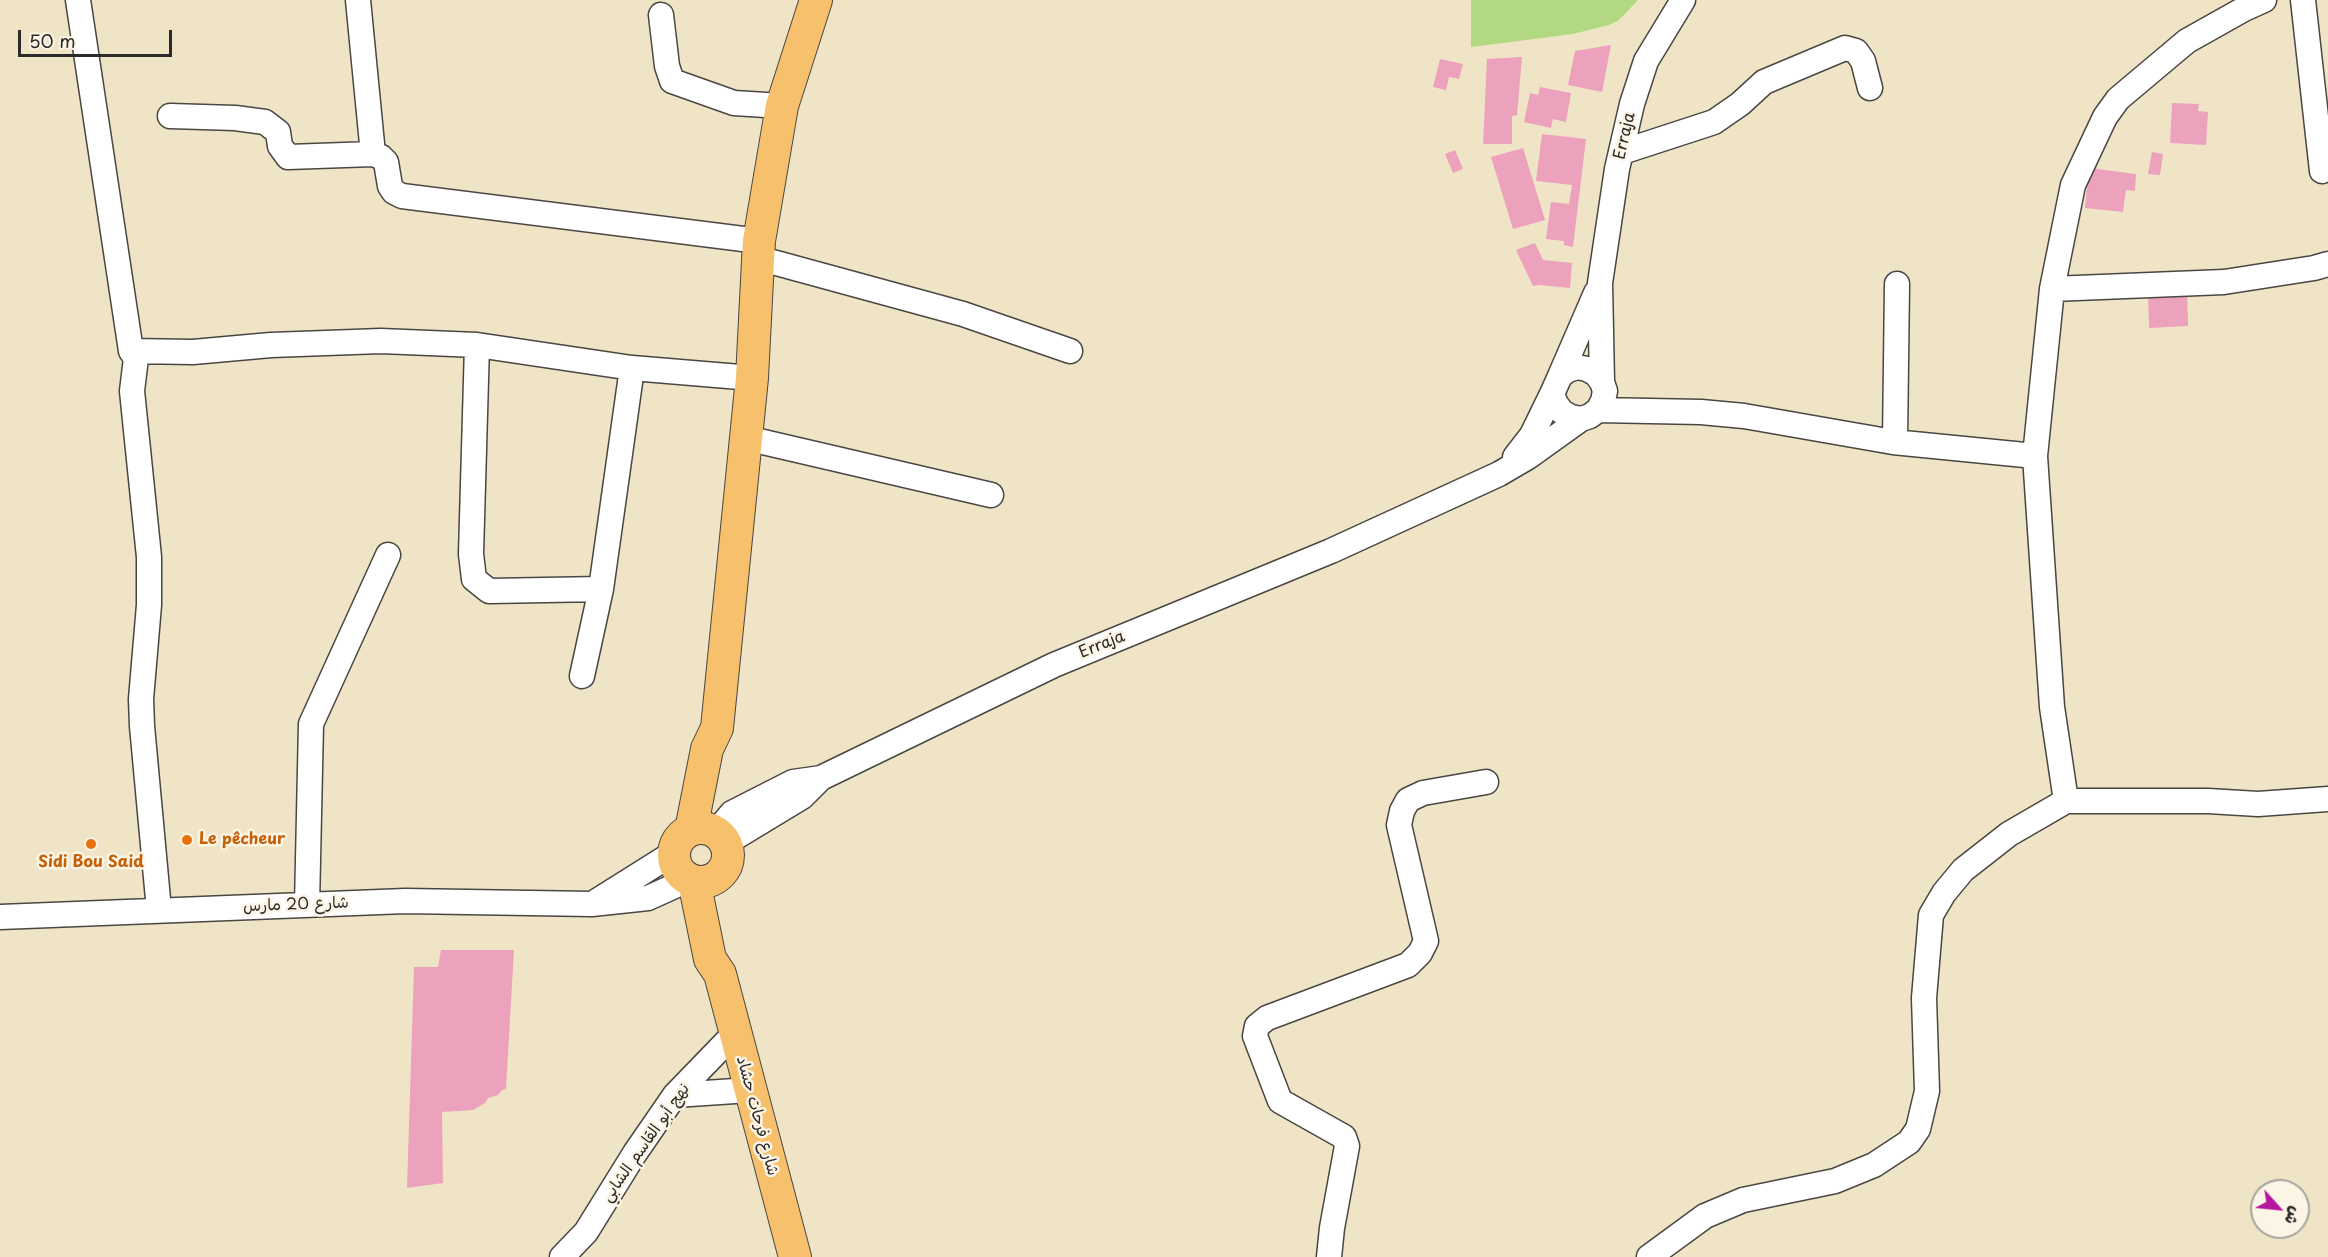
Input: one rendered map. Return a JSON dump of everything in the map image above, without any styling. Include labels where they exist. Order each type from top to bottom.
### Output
[{"type":"main road","points":[[700,879],[722,873],[728,859],[704,837],[719,800],[724,750],[717,728],[752,378],[759,249],[782,106],[816,0]]},
{"type":"main road","name":"شارع فرحات حشاد","points":[[704,837],[678,868],[700,879],[710,959],[720,974],[795,1257]]},
{"type":"street","points":[[78,0],[131,351],[136,358],[132,391],[150,586],[141,699],[142,726],[159,910]]},
{"type":"street","points":[[358,0],[372,154]]},
{"type":"street","name":"Erraja","points":[[1600,283],[1617,169],[1632,104],[1646,61],[1683,0]]},
{"type":"street","points":[[2066,801],[2052,707],[2035,456],[2052,289],[2073,185],[2105,117],[2118,99],[2187,41],[2264,0]]},
{"type":"street","points":[[2303,0],[2322,171]]},
{"type":"street","points":[[661,15],[672,81],[734,103],[782,106]]},
{"type":"street","points":[[1622,152],[1713,122],[1740,104],[1764,82],[1845,48],[1856,51],[1863,61],[1870,88]]},
{"type":"street","points":[[170,116],[235,118],[265,122],[278,132],[279,146],[288,157],[372,154],[381,157],[386,162],[390,186],[394,192],[402,196],[759,249],[963,314],[1070,351]]},
{"type":"street","points":[[2052,289],[2223,282],[2328,264]]},
{"type":"street","points":[[1499,474],[1532,435],[1600,283]]},
{"type":"street","points":[[1596,400],[1600,283]]},
{"type":"street","points":[[1895,442],[1897,284]]},
{"type":"street","points":[[131,351],[193,352],[271,345],[381,341],[477,345],[632,368],[752,378]]},
{"type":"street","points":[[477,345],[471,554],[474,579],[489,591],[601,589]]},
{"type":"street","points":[[1596,400],[1596,374],[1587,369],[1577,367],[1568,370],[1556,385],[1556,404],[1570,417],[1596,400],[1660,410],[1744,416],[1895,442],[2035,456]]},
{"type":"street","points":[[582,676],[601,589],[632,368]]},
{"type":"street","name":"Erraja","points":[[704,837],[802,798],[821,778],[1054,665],[1331,551],[1499,474],[1528,457],[1596,400]]},
{"type":"street","points":[[746,438],[991,495]]},
{"type":"street","points":[[307,904],[311,724],[388,555]]},
{"type":"street","points":[[1329,1257],[1347,1146],[1344,1137],[1280,1101],[1255,1036],[1257,1026],[1267,1018],[1408,965],[1420,953],[1426,941],[1399,825],[1402,811],[1408,800],[1423,793],[1486,782]]},
{"type":"street","points":[[1649,1257],[1705,1216],[1743,1200],[1835,1181],[1874,1165],[1909,1142],[1918,1129],[1927,1091],[1924,998],[1931,915],[1944,893],[1963,870],[2009,834],[2066,801],[2208,801],[2258,804],[2328,799]]},
{"type":"street","points":[[592,904],[704,837]]},
{"type":"street","name":"شارع 20 مارس","points":[[0,917],[405,901],[592,904],[648,898],[700,879]]},
{"type":"street","name":"نهج أبو القاسم الشابي","points":[[562,1257],[586,1232],[635,1153],[675,1095],[735,1033]]},
{"type":"street","points":[[675,1095],[750,1090]]},
{"type":"street","points":[[586,1232],[587,1257]]},
{"type":"green space","points":[[1471,0],[1638,0],[1619,20],[1609,25],[1573,34],[1471,47]]},
{"type":"building","points":[[1611,45],[1602,92],[1568,85],[1575,51]]},
{"type":"building","points":[[1522,57],[1517,115],[1512,116],[1512,144],[1483,144],[1487,59]]},
{"type":"building","points":[[1440,59],[1463,64],[1459,79],[1449,77],[1446,90],[1433,87]]},
{"type":"building","points":[[1540,87],[1571,93],[1566,122],[1553,119],[1551,128],[1524,122],[1530,93],[1538,95]]},
{"type":"building","points":[[2172,103],[2199,104],[2198,111],[2208,112],[2206,145],[2170,143]]},
{"type":"building","points":[[1542,134],[1586,139],[1573,247],[1564,245],[1564,241],[1546,239],[1551,202],[1569,204],[1572,185],[1536,181]]},
{"type":"building","points":[[1523,148],[1545,220],[1513,229],[1491,157]]},
{"type":"building","points":[[1455,150],[1463,169],[1453,173],[1445,154]]},
{"type":"building","points":[[2152,152],[2163,154],[2160,175],[2148,174]]},
{"type":"building","points":[[2089,168],[2136,174],[2135,191],[2126,190],[2123,212],[2085,208]]},
{"type":"building","points":[[1535,243],[1543,260],[1572,263],[1570,288],[1533,286],[1516,250]]},
{"type":"building","points":[[2187,289],[2188,326],[2149,328],[2148,291]]},
{"type":"building","points":[[441,950],[514,950],[506,1089],[488,1098],[485,1103],[473,1110],[442,1112],[443,1183],[407,1188],[414,967],[438,967]]},
{"type":"place","name":"Le pêcheur","points":[[187,840]]},
{"type":"place","name":"Sidi Bou Said","points":[[91,844]]}]
